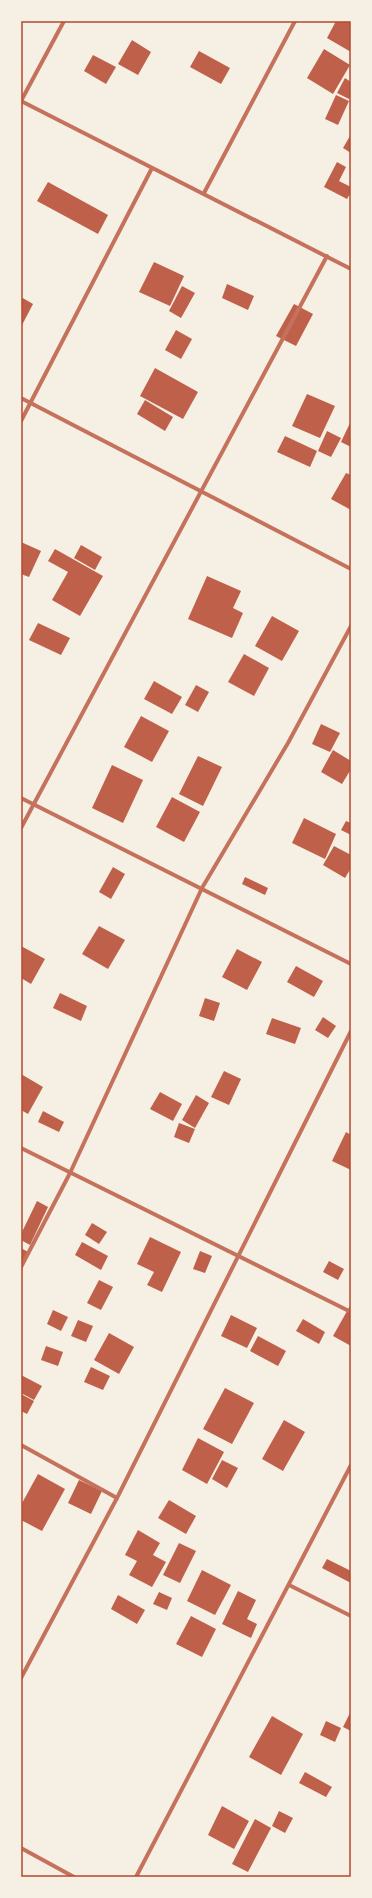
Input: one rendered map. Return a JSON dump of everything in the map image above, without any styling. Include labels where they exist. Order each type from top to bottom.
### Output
[{"type":"street","points":[[64,21],[21,101],[351,269]]},
{"type":"street","points":[[204,193],[295,21]]},
{"type":"street","points":[[21,421],[152,168]]},
{"type":"street","points":[[21,828],[327,256]]},
{"type":"street","points":[[21,398],[351,569]]},
{"type":"street","points":[[21,1267],[70,1173],[202,888],[288,743],[351,626]]},
{"type":"street","points":[[21,798],[351,964]]},
{"type":"street","points":[[21,1678],[117,1498],[351,1030]]},
{"type":"street","points":[[21,1148],[351,1312]]},
{"type":"street","points":[[21,1445],[117,1498]]},
{"type":"street","points":[[136,1877],[351,1465]]},
{"type":"street","points":[[289,1586],[351,1616]]},
{"type":"street","points":[[21,1848],[74,1877]]},
{"type":"building","points":[[336,21],[347,21],[351,23],[351,52],[327,38]]},
{"type":"building","points":[[132,40],[151,52],[138,75],[118,64]]},
{"type":"building","points":[[324,49],[350,65],[333,94],[307,78]]},
{"type":"building","points":[[199,51],[230,68],[221,84],[190,67]]},
{"type":"building","points":[[93,55],[116,67],[106,84],[84,71]]},
{"type":"building","points":[[345,78],[351,82],[351,95],[349,99],[337,93]]},
{"type":"building","points":[[336,95],[349,101],[338,125],[325,119]]},
{"type":"building","points":[[350,136],[351,137],[351,153],[343,148]]},
{"type":"building","points":[[337,162],[346,167],[339,181],[351,187],[351,192],[347,199],[324,187]]},
{"type":"building","points":[[48,182],[108,215],[98,234],[37,201]]},
{"type":"building","points":[[154,262],[184,276],[170,306],[139,292]]},
{"type":"building","points":[[227,284],[254,296],[248,310],[222,298]]},
{"type":"building","points":[[182,286],[195,293],[181,318],[169,311]]},
{"type":"building","points":[[21,297],[33,304],[21,327]]},
{"type":"building","points":[[294,304],[313,314],[296,346],[276,336]]},
{"type":"building","points":[[176,330],[192,339],[181,359],[165,350]]},
{"type":"building","points":[[155,368],[198,392],[183,419],[140,396]]},
{"type":"building","points":[[307,394],[335,406],[320,438],[292,426]]},
{"type":"building","points":[[145,400],[173,417],[165,431],[137,414]]},
{"type":"building","points":[[351,423],[351,447],[341,442]]},
{"type":"building","points":[[327,431],[341,438],[331,457],[318,451]]},
{"type":"building","points":[[285,436],[317,451],[310,467],[277,452]]},
{"type":"building","points":[[346,473],[351,475],[351,510],[331,499]]},
{"type":"building","points":[[21,542],[41,551],[29,577],[21,574]]},
{"type":"building","points":[[81,545],[102,557],[95,570],[74,558]]},
{"type":"building","points":[[55,549],[103,576],[80,616],[52,600],[68,572],[48,561]]},
{"type":"building","points":[[207,576],[241,591],[233,608],[243,613],[232,638],[188,619]]},
{"type":"building","points":[[272,616],[299,631],[282,661],[255,646]]},
{"type":"building","points":[[38,623],[70,638],[61,655],[29,640]]},
{"type":"building","points":[[244,654],[269,668],[254,696],[228,682]]},
{"type":"building","points":[[154,681],[182,697],[172,714],[144,699]]},
{"type":"building","points":[[196,685],[209,692],[198,712],[185,705]]},
{"type":"building","points":[[141,716],[169,731],[152,762],[124,747]]},
{"type":"building","points":[[321,724],[340,733],[330,752],[312,744]]},
{"type":"building","points":[[333,750],[351,761],[351,769],[342,784],[321,772]]},
{"type":"building","points":[[198,756],[222,767],[203,806],[179,794]]},
{"type":"building","points":[[112,765],[143,780],[123,823],[92,808]]},
{"type":"building","points":[[172,797],[200,812],[184,842],[156,827]]},
{"type":"building","points":[[304,818],[336,834],[325,859],[292,843]]},
{"type":"building","points":[[346,821],[351,823],[351,835],[341,830]]},
{"type":"building","points":[[334,846],[351,855],[351,868],[345,878],[323,865]]},
{"type":"building","points":[[113,867],[125,874],[111,899],[99,892]]},
{"type":"building","points":[[245,877],[268,888],[265,895],[242,884]]},
{"type":"building","points":[[99,926],[125,940],[108,969],[82,954]]},
{"type":"building","points":[[21,946],[45,959],[31,984],[21,978]]},
{"type":"building","points":[[237,949],[262,962],[247,990],[222,977]]},
{"type":"building","points":[[296,966],[323,981],[314,997],[287,982]]},
{"type":"building","points":[[60,993],[87,1006],[81,1021],[53,1008]]},
{"type":"building","points":[[205,998],[220,1003],[214,1021],[199,1016]]},
{"type":"building","points":[[323,1017],[336,1026],[328,1038],[315,1030]]},
{"type":"building","points":[[272,1018],[301,1028],[295,1044],[266,1034]]},
{"type":"building","points":[[224,1071],[241,1079],[229,1105],[211,1097]]},
{"type":"building","points":[[21,1074],[43,1087],[28,1114],[21,1110]]},
{"type":"building","points":[[160,1092],[182,1104],[173,1121],[150,1109]]},
{"type":"building","points":[[196,1095],[209,1103],[195,1128],[182,1120]]},
{"type":"building","points":[[43,1111],[64,1122],[59,1132],[38,1122]]},
{"type":"building","points":[[179,1123],[195,1129],[189,1143],[174,1137]]},
{"type":"building","points":[[346,1132],[351,1135],[351,1170],[332,1161]]},
{"type":"building","points":[[37,1201],[48,1207],[30,1245],[21,1240],[21,1234]]},
{"type":"building","points":[[92,1223],[107,1232],[99,1244],[85,1235]]},
{"type":"building","points":[[150,1237],[181,1252],[162,1292],[147,1285],[154,1272],[137,1264]]},
{"type":"building","points":[[82,1242],[108,1256],[101,1270],[75,1255]]},
{"type":"building","points":[[21,1248],[28,1252],[21,1264]]},
{"type":"building","points":[[200,1251],[212,1256],[205,1273],[193,1269]]},
{"type":"building","points":[[329,1261],[344,1269],[338,1280],[323,1272]]},
{"type":"building","points":[[99,1280],[113,1287],[101,1310],[87,1303]]},
{"type":"building","points":[[351,1304],[351,1346],[333,1336]]},
{"type":"building","points":[[53,1310],[68,1317],[61,1331],[47,1324]]},
{"type":"building","points":[[231,1315],[257,1328],[247,1348],[221,1336]]},
{"type":"building","points":[[303,1319],[325,1332],[319,1344],[296,1331]]},
{"type":"building","points":[[78,1320],[93,1326],[86,1342],[71,1336]]},
{"type":"building","points":[[109,1333],[134,1347],[119,1374],[94,1360]]},
{"type":"building","points":[[258,1336],[286,1351],[278,1366],[250,1351]]},
{"type":"building","points":[[46,1346],[63,1352],[58,1366],[41,1360]]},
{"type":"building","points":[[91,1367],[110,1376],[103,1390],[84,1382]]},
{"type":"building","points":[[21,1375],[42,1386],[34,1400],[21,1393]]},
{"type":"building","points":[[225,1388],[254,1403],[232,1444],[203,1429]]},
{"type":"building","points":[[21,1394],[34,1401],[27,1414],[21,1411]]},
{"type":"building","points":[[284,1420],[305,1432],[283,1471],[262,1459]]},
{"type":"building","points":[[198,1438],[224,1452],[207,1484],[182,1470]]},
{"type":"building","points":[[222,1460],[238,1468],[227,1488],[212,1479]]},
{"type":"building","points":[[38,1474],[65,1489],[42,1531],[21,1520],[21,1505]]},
{"type":"building","points":[[79,1480],[102,1491],[91,1514],[68,1503]]},
{"type":"building","points":[[169,1500],[196,1516],[186,1534],[158,1518]]},
{"type":"building","points":[[138,1530],[160,1543],[153,1555],[166,1562],[152,1587],[129,1575],[137,1561],[125,1555]]},
{"type":"building","points":[[179,1543],[196,1551],[180,1583],[163,1575]]},
{"type":"building","points":[[327,1559],[351,1571],[351,1583],[322,1568]]},
{"type":"building","points":[[202,1570],[231,1585],[215,1615],[187,1601]]},
{"type":"building","points":[[238,1591],[256,1600],[247,1619],[257,1624],[251,1638],[222,1624]]},
{"type":"building","points":[[159,1592],[172,1598],[167,1610],[153,1604]]},
{"type":"building","points":[[118,1595],[145,1610],[137,1624],[111,1609]]},
{"type":"building","points":[[191,1616],[216,1629],[202,1657],[176,1644]]},
{"type":"building","points":[[350,1713],[351,1714],[351,1731],[343,1727]]},
{"type":"building","points":[[272,1716],[303,1734],[281,1775],[249,1757]]},
{"type":"building","points":[[326,1721],[341,1728],[335,1742],[320,1735]]},
{"type":"building","points":[[305,1772],[332,1787],[326,1797],[299,1783]]},
{"type":"building","points":[[222,1806],[249,1821],[234,1849],[208,1835]]},
{"type":"building","points":[[279,1811],[293,1818],[285,1833],[272,1826]]},
{"type":"building","points":[[255,1819],[271,1828],[248,1872],[232,1864]]}]
